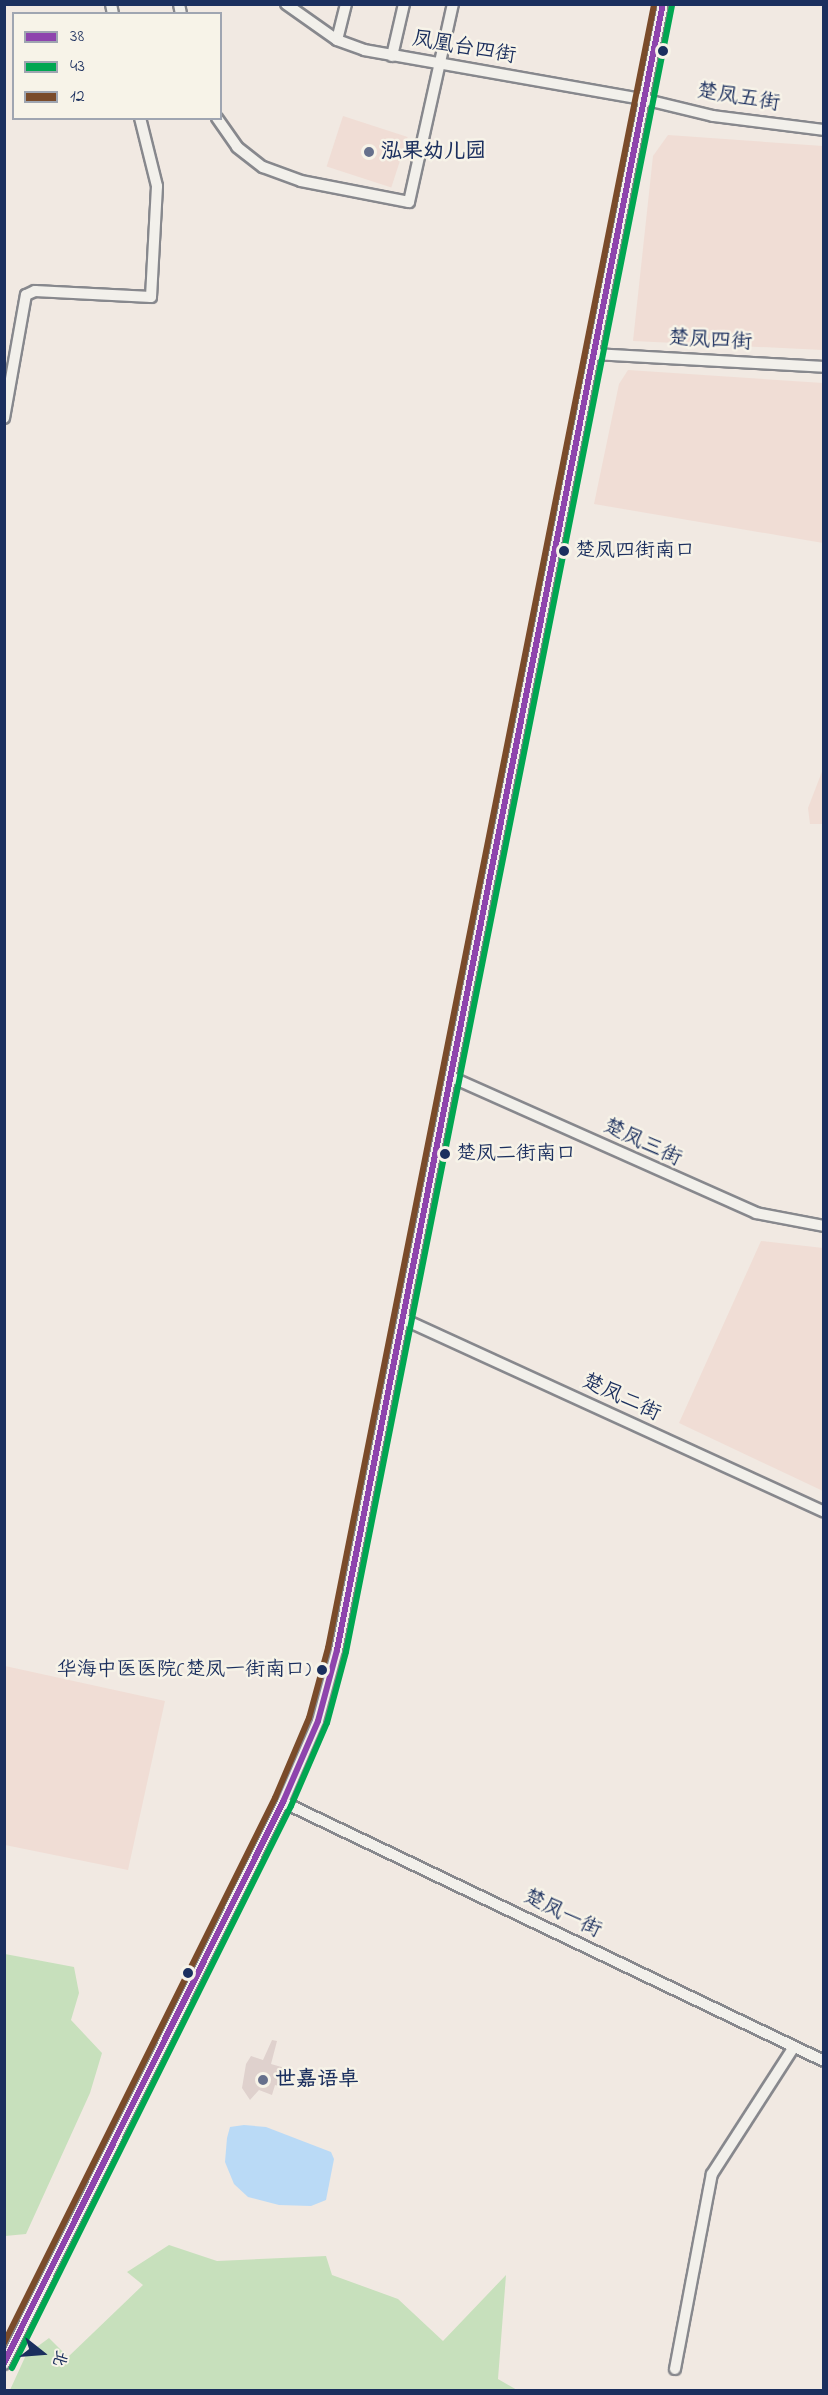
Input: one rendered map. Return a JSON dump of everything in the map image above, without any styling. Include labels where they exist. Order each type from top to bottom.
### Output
[{"type":"street","name":"凤凰台四街","points":[[286,4],[337,40],[392,56],[647,100]]},
{"type":"street","points":[[337,40],[346,4]]},
{"type":"street","points":[[392,56],[404,4]]},
{"type":"street","points":[[218,120],[237,147],[272,171],[301,181],[409,202],[442,63],[453,4]]},
{"type":"street","points":[[4,2364],[283,1802],[318,1722],[337,1650],[594,354],[647,100],[663,4]]},
{"type":"street","name":"楚凤五街","points":[[647,100],[713,116],[824,130]]},
{"type":"street","points":[[4,418],[26,295],[35,291],[151,297],[157,186],[140,120]]},
{"type":"street","name":"楚凤四街","points":[[594,354],[824,367]]},
{"type":"street","name":"楚凤三街","points":[[451,1077],[756,1214],[824,1226]]},
{"type":"street","name":"楚凤二街","points":[[403,1319],[824,1512]]},
{"type":"street","name":"楚凤一街","points":[[283,1802],[824,2061]]},
{"type":"street","points":[[675,2368],[712,2174],[794,2048]]},
{"type":"shaded area","name":"泓果幼儿园","points":[[343,116],[408,137],[391,187],[327,166]]},
{"type":"shaded area","points":[[668,135],[823,146],[823,350],[633,341],[653,156]]},
{"type":"shaded area","points":[[628,370],[823,383],[823,543],[594,504],[619,384]]},
{"type":"shaded area","points":[[823,769],[823,824],[810,824],[808,808]]},
{"type":"shaded area","points":[[761,1241],[823,1248],[823,1491],[679,1423]]},
{"type":"shaded area","points":[[5,1666],[165,1701],[128,1870],[5,1845]]},
{"type":"green space","points":[[5,1954],[74,1967],[79,1993],[71,2020],[102,2053],[90,2093],[26,2234],[5,2236]]},
{"type":"green space","points":[[169,2245],[217,2261],[326,2256],[332,2275],[398,2299],[443,2341],[506,2275],[498,2379],[517,2390],[10,2390],[26,2355],[49,2338],[68,2357],[143,2285],[127,2272]]},
{"type":"water","points":[[244,2125],[266,2127],[331,2152],[334,2159],[326,2200],[311,2206],[279,2205],[248,2197],[234,2184],[225,2162],[230,2127]]},
{"type":"building","name":"世嘉语卓","points":[[272,2040],[277,2041],[271,2064],[285,2068],[279,2086],[275,2085],[272,2095],[259,2090],[250,2100],[242,2088],[246,2064],[251,2056],[263,2060]]},
{"type":"transit line","name":"12","points":[[4,2343],[275,1798],[309,1718],[328,1648],[654,4]]},
{"type":"transit line","name":"38","points":[[4,2363],[283,1802],[318,1721],[337,1650],[663,4]]},
{"type":"transit line","name":"43","points":[[12,2368],[291,1806],[327,1723],[346,1652],[672,6]]},
{"type":"place","name":"泓果幼儿园","points":[[369,152]]},
{"type":"place","name":"楚凤四街南口","points":[[564,551]]},
{"type":"place","name":"楚凤二街南口","points":[[445,1154]]},
{"type":"place","name":"华海中医医院(楚凤一街南口)","points":[[322,1670]]},
{"type":"place","name":"世嘉语卓","points":[[263,2080]]}]
